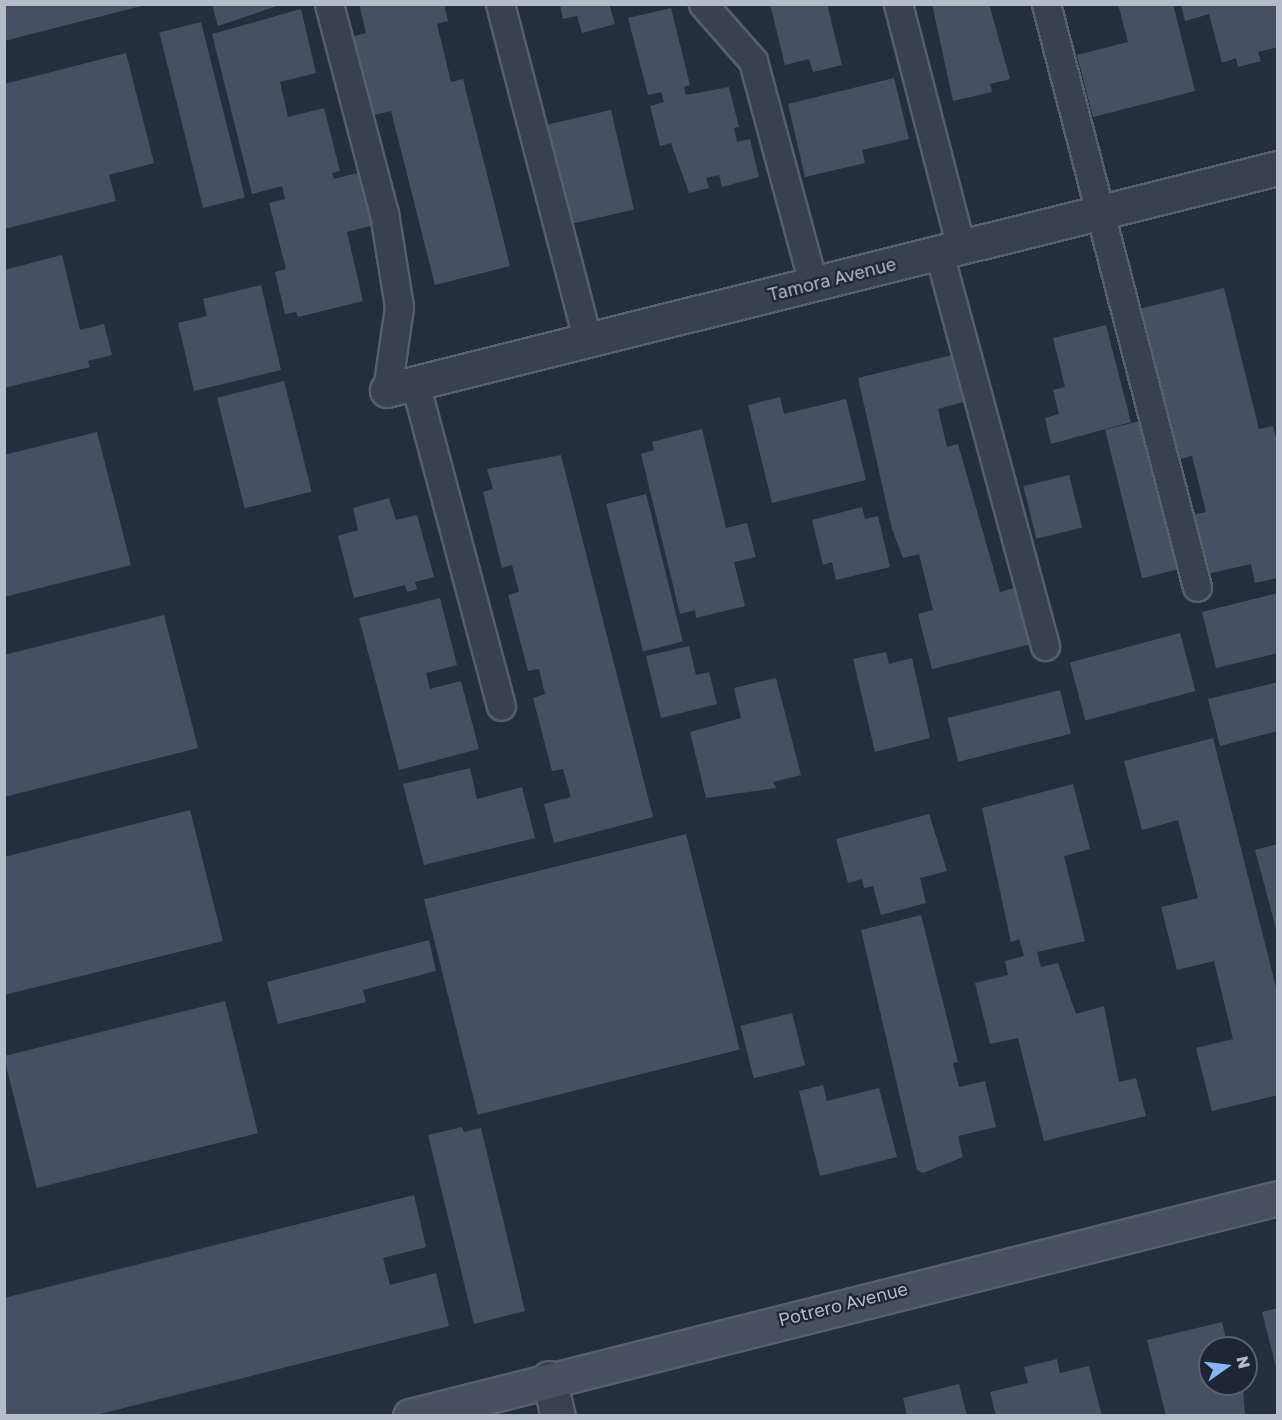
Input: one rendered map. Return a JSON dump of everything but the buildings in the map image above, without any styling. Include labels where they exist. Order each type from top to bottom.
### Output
[{"type":"street","name":"Tamora Avenue","points":[[401,387],[1278,168]]},
{"type":"street","name":"Potrero Avenue","points":[[410,1416],[549,1378],[1278,1198]]},
{"type":"street","points":[[549,1378],[558,1416]]},
{"type":"lane","points":[[329,4],[384,213],[399,307],[401,387],[501,706]]},
{"type":"lane","points":[[500,4],[588,341]]},
{"type":"lane","points":[[703,4],[753,60],[813,284]]},
{"type":"lane","points":[[898,4],[950,250],[1045,646]]},
{"type":"lane","points":[[1046,4],[1197,587]]}]
